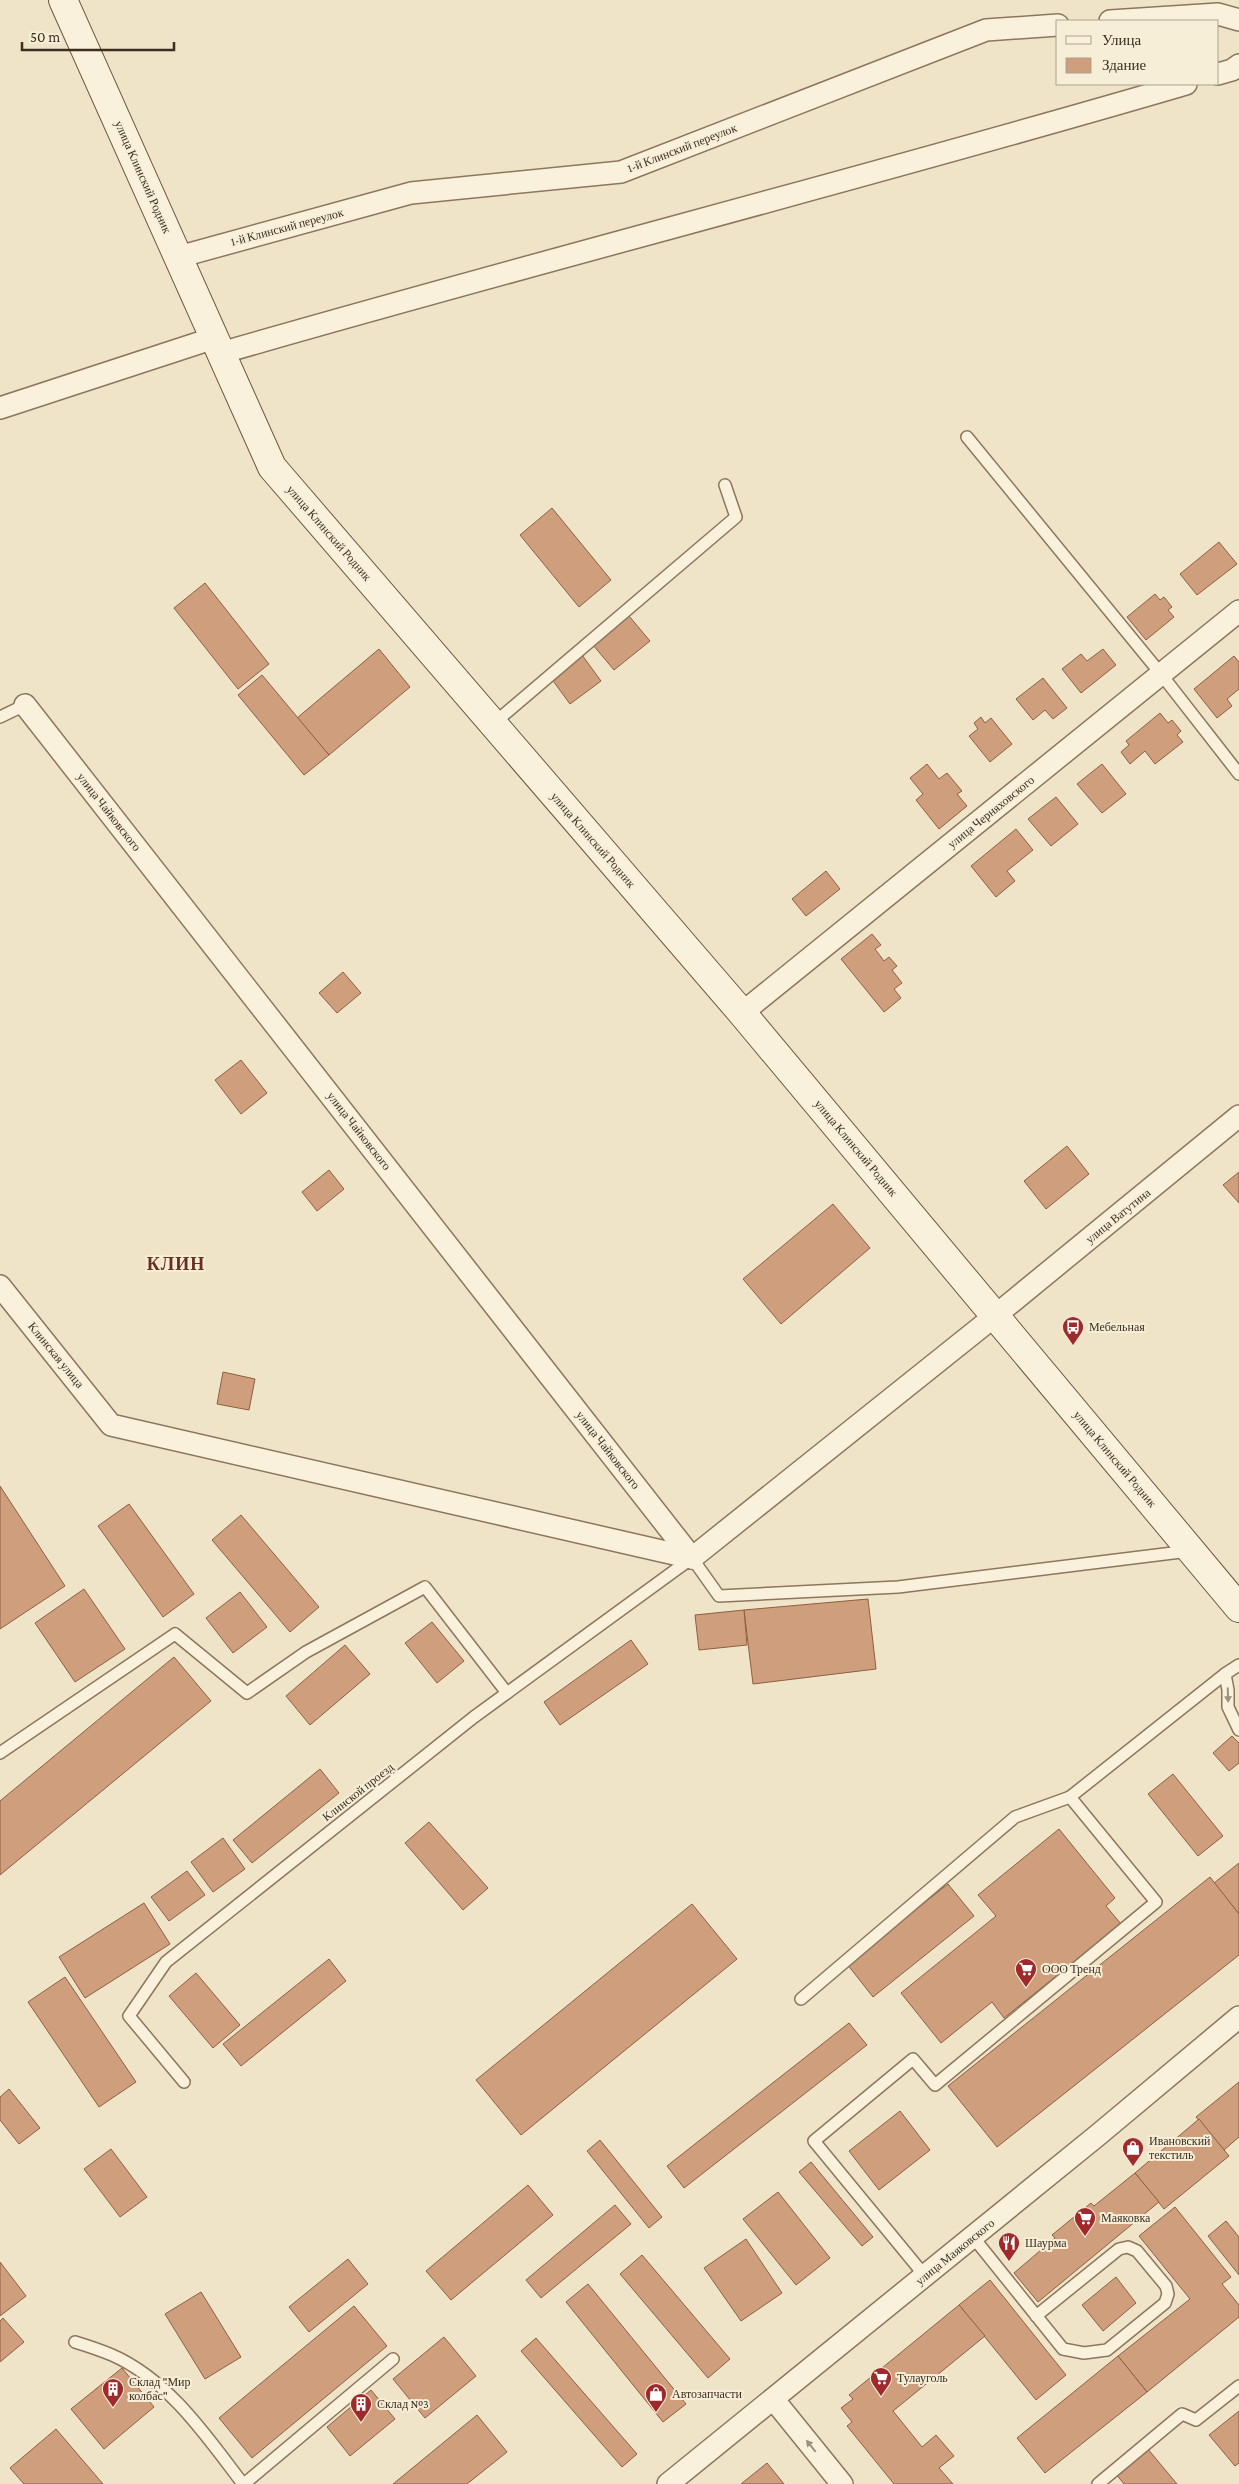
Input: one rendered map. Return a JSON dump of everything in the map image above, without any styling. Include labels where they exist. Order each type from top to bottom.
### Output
[{"type":"main road","name":"улица Клинский Родник","points":[[63,0],[272,467],[742,1013],[1239,1608]]},
{"type":"street","points":[[1125,20],[1218,14],[1239,20]]},
{"type":"street","name":"1-й Клинский переулок","points":[[178,257],[410,192],[621,172],[986,30],[1056,25]]},
{"type":"street","points":[[1219,74],[1232,70],[1239,65]]},
{"type":"street","points":[[0,408],[218,345],[439,290],[1019,133],[1183,85]]},
{"type":"street","name":"улица Черняховского","points":[[742,1013],[1239,611]]},
{"type":"street","name":"улица Чайковского","points":[[25,705],[692,1558]]},
{"type":"street","name":"улица Ватутина","points":[[692,1558],[996,1315],[1239,1116]]},
{"type":"street","name":"Клинская улица","points":[[0,1286],[111,1425],[692,1558]]},
{"type":"street","name":"улица Маяковского","points":[[668,2484],[774,2400],[1239,2017]]},
{"type":"street","points":[[774,2400],[842,2484]]},
{"type":"lane","points":[[967,437],[1161,674],[1239,774]]},
{"type":"lane","points":[[493,724],[736,517],[725,485]]},
{"type":"lane","points":[[0,718],[25,705]]},
{"type":"lane","points":[[692,1558],[719,1596],[898,1587],[1191,1551]]},
{"type":"lane","name":"Клинской проезд","points":[[184,2082],[129,2016],[166,1962],[507,1692],[692,1558]]},
{"type":"lane","points":[[0,1753],[175,1634],[247,1693],[306,1652],[425,1587],[507,1692]]},
{"type":"lane","points":[[801,1999],[1015,1817],[1070,1797],[1225,1674],[1239,1665]]},
{"type":"lane","points":[[1225,1674],[1228,1690],[1228,1707],[1239,1730]]},
{"type":"lane","points":[[924,2276],[814,2141],[913,2059],[935,2085],[1156,1902],[1070,1797]]},
{"type":"lane","points":[[973,2237],[1036,2316],[1064,2349],[1084,2353],[1107,2350],[1165,2303],[1168,2294],[1166,2286],[1137,2251],[1128,2247],[1119,2249],[1036,2316]]},
{"type":"lane","points":[[76,2342],[113,2355],[152,2379],[195,2422],[244,2484],[393,2359]]},
{"type":"lane","points":[[1098,2484],[1182,2414],[1196,2420],[1239,2386]]},
{"type":"building","points":[[552,508],[611,580],[579,607],[520,535]]},
{"type":"building","points":[[1219,542],[1237,564],[1197,595],[1180,574]]},
{"type":"building","points":[[205,583],[269,664],[238,689],[174,608]]},
{"type":"building","points":[[1155,594],[1160,600],[1164,597],[1172,607],[1168,610],[1174,617],[1146,640],[1127,617]]},
{"type":"building","points":[[629,616],[650,641],[614,670],[593,645]]},
{"type":"building","points":[[379,649],[410,687],[329,755],[297,718]]},
{"type":"building","points":[[1103,649],[1116,665],[1081,693],[1062,669],[1081,654],[1087,661]]},
{"type":"building","points":[[582,655],[601,681],[570,704],[551,678]]},
{"type":"building","points":[[1234,656],[1239,662],[1239,689],[1227,699],[1232,706],[1217,718],[1194,689]]},
{"type":"building","points":[[262,675],[329,755],[304,775],[238,695]]},
{"type":"building","points":[[1043,678],[1067,708],[1053,719],[1045,710],[1033,720],[1016,699]]},
{"type":"building","points":[[1160,713],[1168,723],[1172,720],[1181,731],[1177,735],[1183,742],[1155,764],[1145,751],[1130,764],[1121,752],[1129,745],[1126,741]]},
{"type":"building","points":[[981,717],[985,723],[991,718],[1012,744],[990,762],[969,736],[978,729],[974,723]]},
{"type":"building","points":[[927,764],[939,779],[947,773],[962,791],[957,794],[967,806],[939,829],[916,800],[923,794],[910,778]]},
{"type":"building","points":[[1102,764],[1126,794],[1102,813],[1077,784]]},
{"type":"building","points":[[1056,797],[1078,824],[1051,846],[1028,819]]},
{"type":"building","points":[[1016,829],[1033,850],[1007,871],[1015,881],[996,897],[971,866]]},
{"type":"building","points":[[826,871],[840,889],[806,916],[792,899]]},
{"type":"building","points":[[872,934],[881,945],[875,949],[884,961],[889,957],[897,966],[892,970],[902,983],[894,989],[901,998],[884,1012],[841,959]]},
{"type":"building","points":[[343,972],[361,993],[337,1013],[319,993]]},
{"type":"building","points":[[241,1060],[267,1093],[241,1114],[215,1080]]},
{"type":"building","points":[[1067,1146],[1089,1174],[1046,1209],[1024,1181]]},
{"type":"building","points":[[329,1170],[344,1189],[317,1211],[302,1192]]},
{"type":"building","points":[[1239,1172],[1239,1203],[1223,1185]]},
{"type":"building","points":[[833,1204],[870,1248],[781,1324],[743,1279]]},
{"type":"building","points":[[223,1372],[255,1379],[249,1410],[217,1404]]},
{"type":"building","points":[[0,1486],[65,1586],[0,1629]]},
{"type":"building","points":[[129,1504],[194,1594],[163,1617],[98,1526]]},
{"type":"building","points":[[241,1515],[319,1607],[290,1632],[212,1540]]},
{"type":"building","points":[[84,1589],[125,1649],[75,1682],[35,1623]]},
{"type":"building","points":[[240,1592],[267,1627],[233,1653],[206,1618]]},
{"type":"building","points":[[868,1599],[876,1669],[753,1684],[744,1610]]},
{"type":"building","points":[[744,1610],[747,1645],[699,1650],[695,1615]]},
{"type":"building","points":[[432,1622],[464,1661],[437,1683],[405,1643]]},
{"type":"building","points":[[631,1640],[648,1664],[560,1725],[544,1702]]},
{"type":"building","points":[[345,1645],[370,1674],[310,1725],[286,1696]]},
{"type":"building","points":[[174,1657],[211,1701],[0,1875],[0,1801]]},
{"type":"building","points":[[1232,1736],[1239,1743],[1239,1763],[1229,1771],[1213,1753]]},
{"type":"building","points":[[320,1769],[339,1793],[252,1863],[233,1840]]},
{"type":"building","points":[[1173,1774],[1223,1836],[1198,1856],[1148,1794]]},
{"type":"building","points":[[429,1822],[488,1888],[463,1910],[405,1843]]},
{"type":"building","points":[[1059,1829],[1115,1898],[1106,1906],[1121,1924],[1004,2018],[992,2002],[941,2043],[901,1993],[996,1916],[978,1895]]},
{"type":"building","points":[[223,1838],[245,1869],[213,1892],[191,1862]]},
{"type":"building","points":[[1239,1863],[1239,1914],[1214,1883]]},
{"type":"building","points":[[187,1871],[205,1895],[169,1921],[151,1897]]},
{"type":"building","points":[[1210,1877],[1239,1914],[1239,1955],[997,2147],[948,2086]]},
{"type":"building","points":[[948,1884],[974,1916],[873,1997],[847,1964]]},
{"type":"building","points":[[144,1903],[170,1944],[85,1998],[59,1957]]},
{"type":"building","points":[[692,1904],[737,1959],[521,2135],[476,2080]]},
{"type":"building","points":[[329,1959],[346,1981],[241,2066],[223,2044]]},
{"type":"building","points":[[196,1973],[240,2025],[213,2048],[169,1996]]},
{"type":"building","points":[[65,1977],[136,2082],[99,2107],[28,2002]]},
{"type":"building","points":[[849,2023],[867,2045],[684,2188],[667,2166]]},
{"type":"building","points":[[1239,2082],[1239,2137],[1224,2150],[1196,2117]]},
{"type":"building","points":[[9,2089],[40,2128],[19,2144],[0,2120],[0,2097]]},
{"type":"building","points":[[900,2111],[930,2150],[879,2190],[849,2151]]},
{"type":"building","points":[[1199,2119],[1229,2156],[1164,2209],[1135,2173]]},
{"type":"building","points":[[600,2140],[662,2217],[649,2228],[587,2151]]},
{"type":"building","points":[[111,2149],[147,2197],[120,2217],[84,2169]]},
{"type":"building","points":[[811,2162],[873,2237],[862,2246],[799,2172]]},
{"type":"building","name":"Маяковка","points":[[1135,2173],[1159,2202],[1038,2302],[1014,2273],[1055,2238],[1052,2235],[1091,2203],[1094,2206]]},
{"type":"building","points":[[528,2185],[553,2215],[451,2300],[426,2271]]},
{"type":"building","points":[[778,2192],[830,2258],[796,2285],[743,2219]]},
{"type":"building","points":[[615,2205],[631,2224],[541,2298],[526,2280]]},
{"type":"building","points":[[1175,2207],[1231,2277],[1222,2284],[1239,2305],[1239,2317],[1147,2392],[1118,2356],[1190,2299],[1139,2236]]},
{"type":"building","points":[[1226,2221],[1239,2237],[1239,2275],[1208,2236]]},
{"type":"building","points":[[746,2239],[782,2293],[741,2321],[704,2268]]},
{"type":"building","points":[[642,2255],[730,2359],[708,2378],[620,2274]]},
{"type":"building","points":[[348,2259],[368,2284],[309,2332],[289,2307]]},
{"type":"building","points":[[0,2262],[26,2296],[0,2316]]},
{"type":"building","points":[[1116,2277],[1136,2303],[1103,2331],[1082,2305]]},
{"type":"building","points":[[990,2280],[1066,2375],[1036,2400],[959,2305]]},
{"type":"building","points":[[588,2284],[686,2404],[663,2422],[566,2302]]},
{"type":"building","points":[[201,2292],[241,2357],[205,2379],[165,2314]]},
{"type":"building","name":"Тулауголь","points":[[959,2305],[985,2336],[893,2411],[922,2447],[936,2435],[954,2456],[939,2468],[953,2484],[894,2484],[847,2426],[852,2422],[841,2408],[853,2399],[849,2395]]},
{"type":"building","points":[[354,2306],[387,2346],[252,2458],[219,2418]]},
{"type":"building","points":[[3,2318],[24,2342],[0,2362],[0,2321]]},
{"type":"building","points":[[444,2337],[476,2376],[425,2418],[393,2379]]},
{"type":"building","points":[[536,2338],[637,2454],[622,2467],[521,2351]]},
{"type":"building","points":[[1118,2356],[1147,2392],[1045,2473],[1017,2438]]},
{"type":"building","name":"Склад \"Мир колбас\"","points":[[122,2368],[154,2407],[104,2449],[71,2409]]},
{"type":"building","name":"Склад №3","points":[[371,2390],[395,2419],[350,2456],[327,2427]]},
{"type":"building","points":[[1239,2411],[1239,2463],[1235,2466],[1209,2435]]},
{"type":"building","points":[[477,2415],[507,2452],[467,2484],[393,2484]]},
{"type":"building","points":[[56,2429],[103,2484],[24,2484],[10,2468]]},
{"type":"building","points":[[1147,2448],[1177,2484],[1124,2484],[1116,2474]]},
{"type":"building","points":[[767,2463],[784,2484],[741,2484]]},
{"type":"place","name":"Мебельная","points":[[1073,1346]]},
{"type":"place","name":"ООО Тренд","points":[[1026,1988]]},
{"type":"place","name":"Ивановский текстиль","points":[[1133,2167]]},
{"type":"place","name":"Маяковка","points":[[1085,2237]]},
{"type":"place","name":"Шаурма","points":[[1009,2262]]},
{"type":"place","name":"Тулауголь","points":[[881,2397]]},
{"type":"place","name":"Склад \"Мир колбас\"","points":[[113,2408]]},
{"type":"place","name":"Автозапчасти","points":[[656,2413]]},
{"type":"place","name":"Склад №3","points":[[361,2423]]},
{"type":"district","name":"КЛИН","points":[[176,1264]]}]
